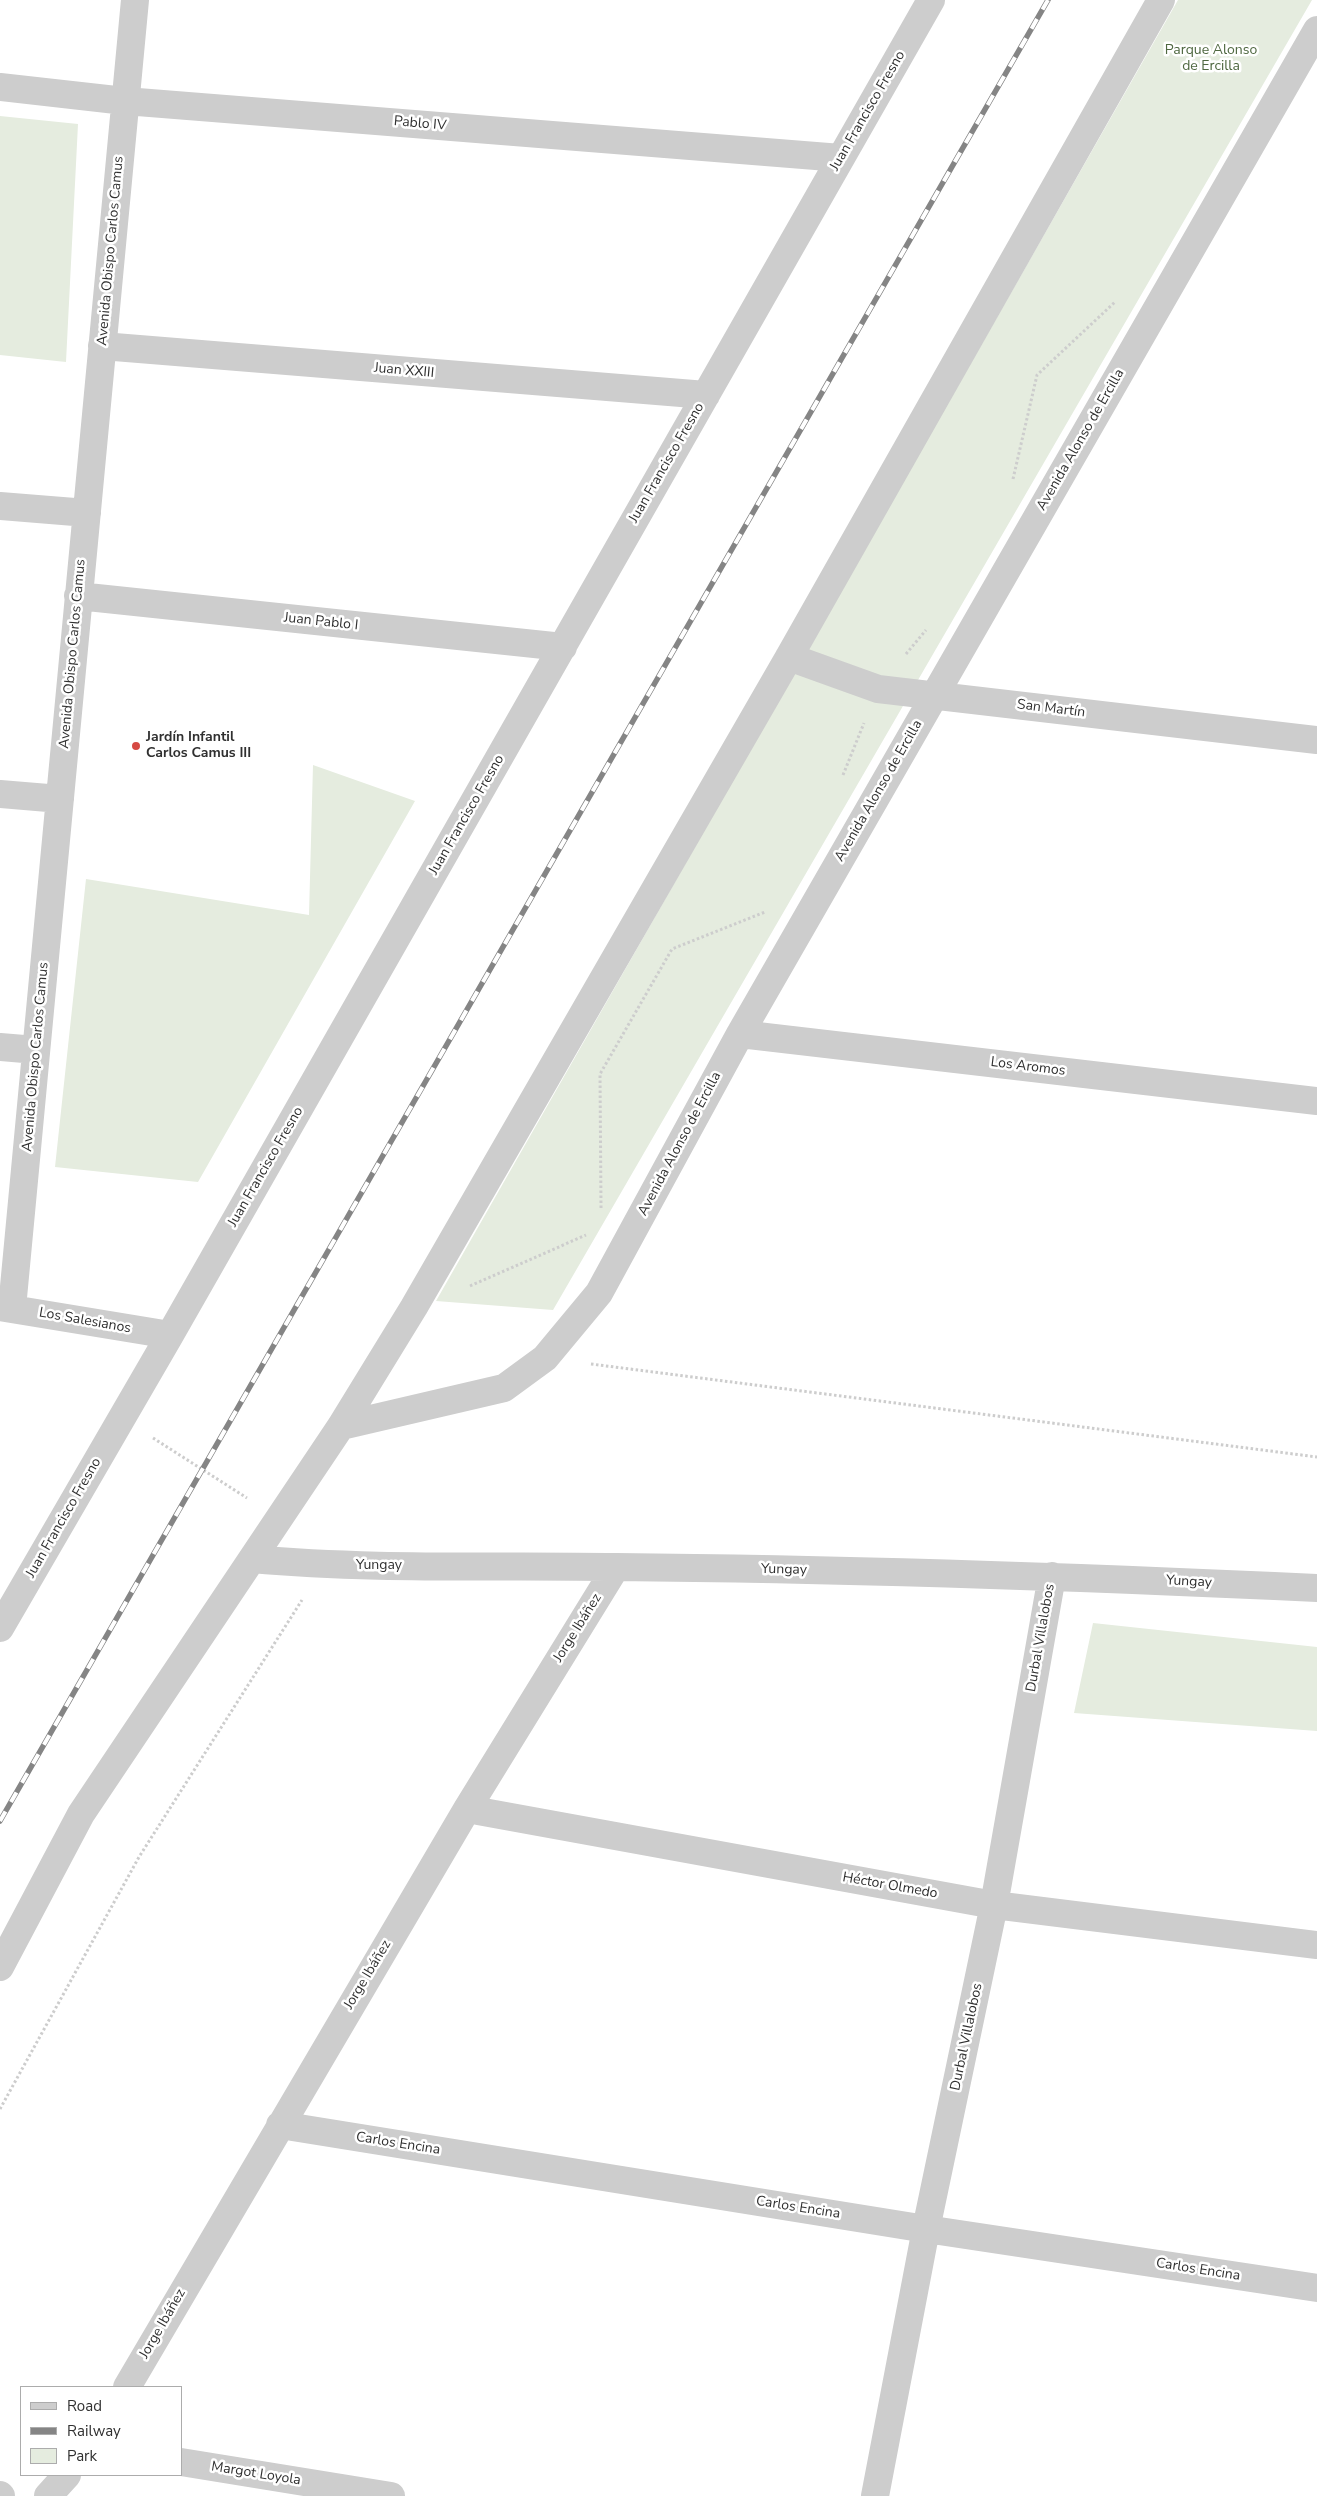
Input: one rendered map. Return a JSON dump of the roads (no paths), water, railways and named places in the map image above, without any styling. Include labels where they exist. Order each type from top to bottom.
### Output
[{"type":"street","name":"Avenida Obispo Carlos Camus","points":[[6,1307],[36,1050],[135,0]]},
{"type":"street","name":"Juan Francisco Fresno","points":[[0,1628],[122,1419],[931,0]]},
{"type":"street","points":[[0,1967],[82,1814],[341,1426],[414,1307],[789,657],[1161,0]]},
{"type":"street","name":"Avenida Alonso de Ercilla","points":[[341,1426],[504,1388],[545,1358],[599,1293],[740,1034],[1317,30]]},
{"type":"street","name":"Pablo IV","points":[[0,88],[125,101],[841,158]]},
{"type":"street","name":"Juan XXIII","points":[[102,346],[706,395]]},
{"type":"street","points":[[0,506],[87,512]]},
{"type":"street","name":"Juan Pablo I","points":[[78,596],[563,647]]},
{"type":"street","name":"San Martín","points":[[789,657],[878,689],[1317,740]]},
{"type":"street","points":[[0,794],[60,799]]},
{"type":"street","name":"Los Aromos","points":[[740,1034],[1317,1101]]},
{"type":"street","points":[[0,1047],[36,1050]]},
{"type":"street","name":"Los Salesianos","points":[[6,1307],[170,1335]]},
{"type":"street","name":"Yungay","points":[[252,1559],[325,1566],[616,1566],[1052,1576],[1317,1588]]},
{"type":"street","name":"Jorge Ibáñez","points":[[128,2386],[467,1809],[616,1566]]},
{"type":"street","name":"Durbal Villalobos","points":[[875,2496],[926,2229],[994,1905],[1052,1576]]},
{"type":"street","name":"Héctor Olmedo","points":[[467,1809],[994,1905],[1317,1945]]},
{"type":"street","name":"Carlos Encina","points":[[280,2125],[926,2229],[1317,2288]]},
{"type":"street","name":"Margot Loyola","points":[[182,2462],[391,2496]]},
{"type":"street","points":[[48,2496],[66,2476]]},
{"type":"railway","points":[[0,1821],[1048,0]]},
{"type":"place","name":"Jardín Infantil Carlos Camus III","points":[[136,746]]},
{"type":"park label","name":"Parque Alonso de Ercilla","points":[[1211,59]]}]
